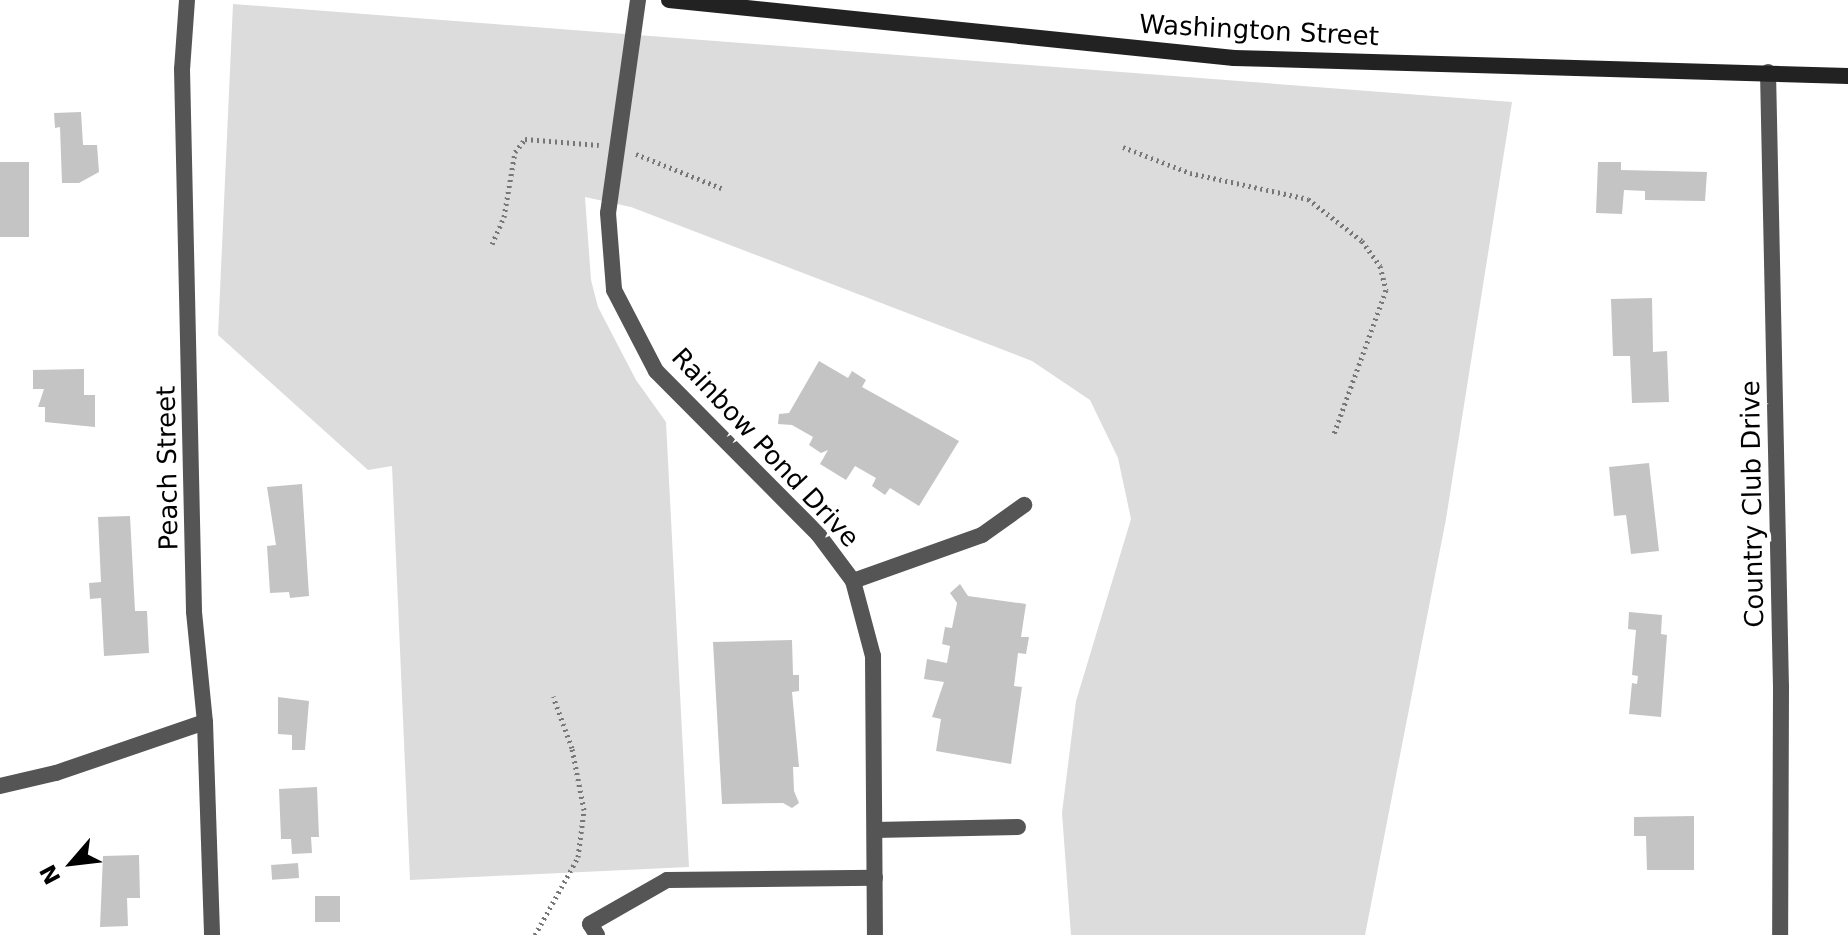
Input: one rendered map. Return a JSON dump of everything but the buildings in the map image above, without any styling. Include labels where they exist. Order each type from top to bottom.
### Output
[{"type":"main road","name":"Washington Street","points":[[669,0],[1234,58],[1848,76]]},
{"type":"street","name":"Peach Street","points":[[187,0],[182,69],[194,612],[205,722],[212,935]]},
{"type":"street","name":"Rainbow Pond Drive","points":[[638,0],[608,213],[614,290],[656,371],[818,534],[853,581],[873,656],[875,935]]},
{"type":"street","name":"Country Club Drive","points":[[1768,72],[1781,687],[1780,935]]},
{"type":"street","points":[[853,581],[982,535],[1024,505]]},
{"type":"street","points":[[0,786],[56,773],[205,722]]},
{"type":"street","points":[[875,830],[1018,827]]},
{"type":"street","points":[[597,935],[590,924],[667,880],[875,878]]},
{"type":"path","points":[[492,244],[504,217],[515,152],[525,139],[619,146],[721,188]]},
{"type":"path","points":[[1123,147],[1190,173],[1308,199],[1362,241],[1380,266],[1386,290],[1334,434]]},
{"type":"path","points":[[535,935],[578,857],[584,810],[572,748],[553,696]]},
{"type":"shaded area","points":[[233,4],[1512,102],[1446,519],[1365,935],[1071,935],[1062,813],[1076,701],[1131,519],[1118,458],[1090,400],[1032,361],[631,207],[585,197],[591,280],[598,307],[636,380],[666,422],[689,867],[410,880],[392,466],[368,470],[218,335]]}]
